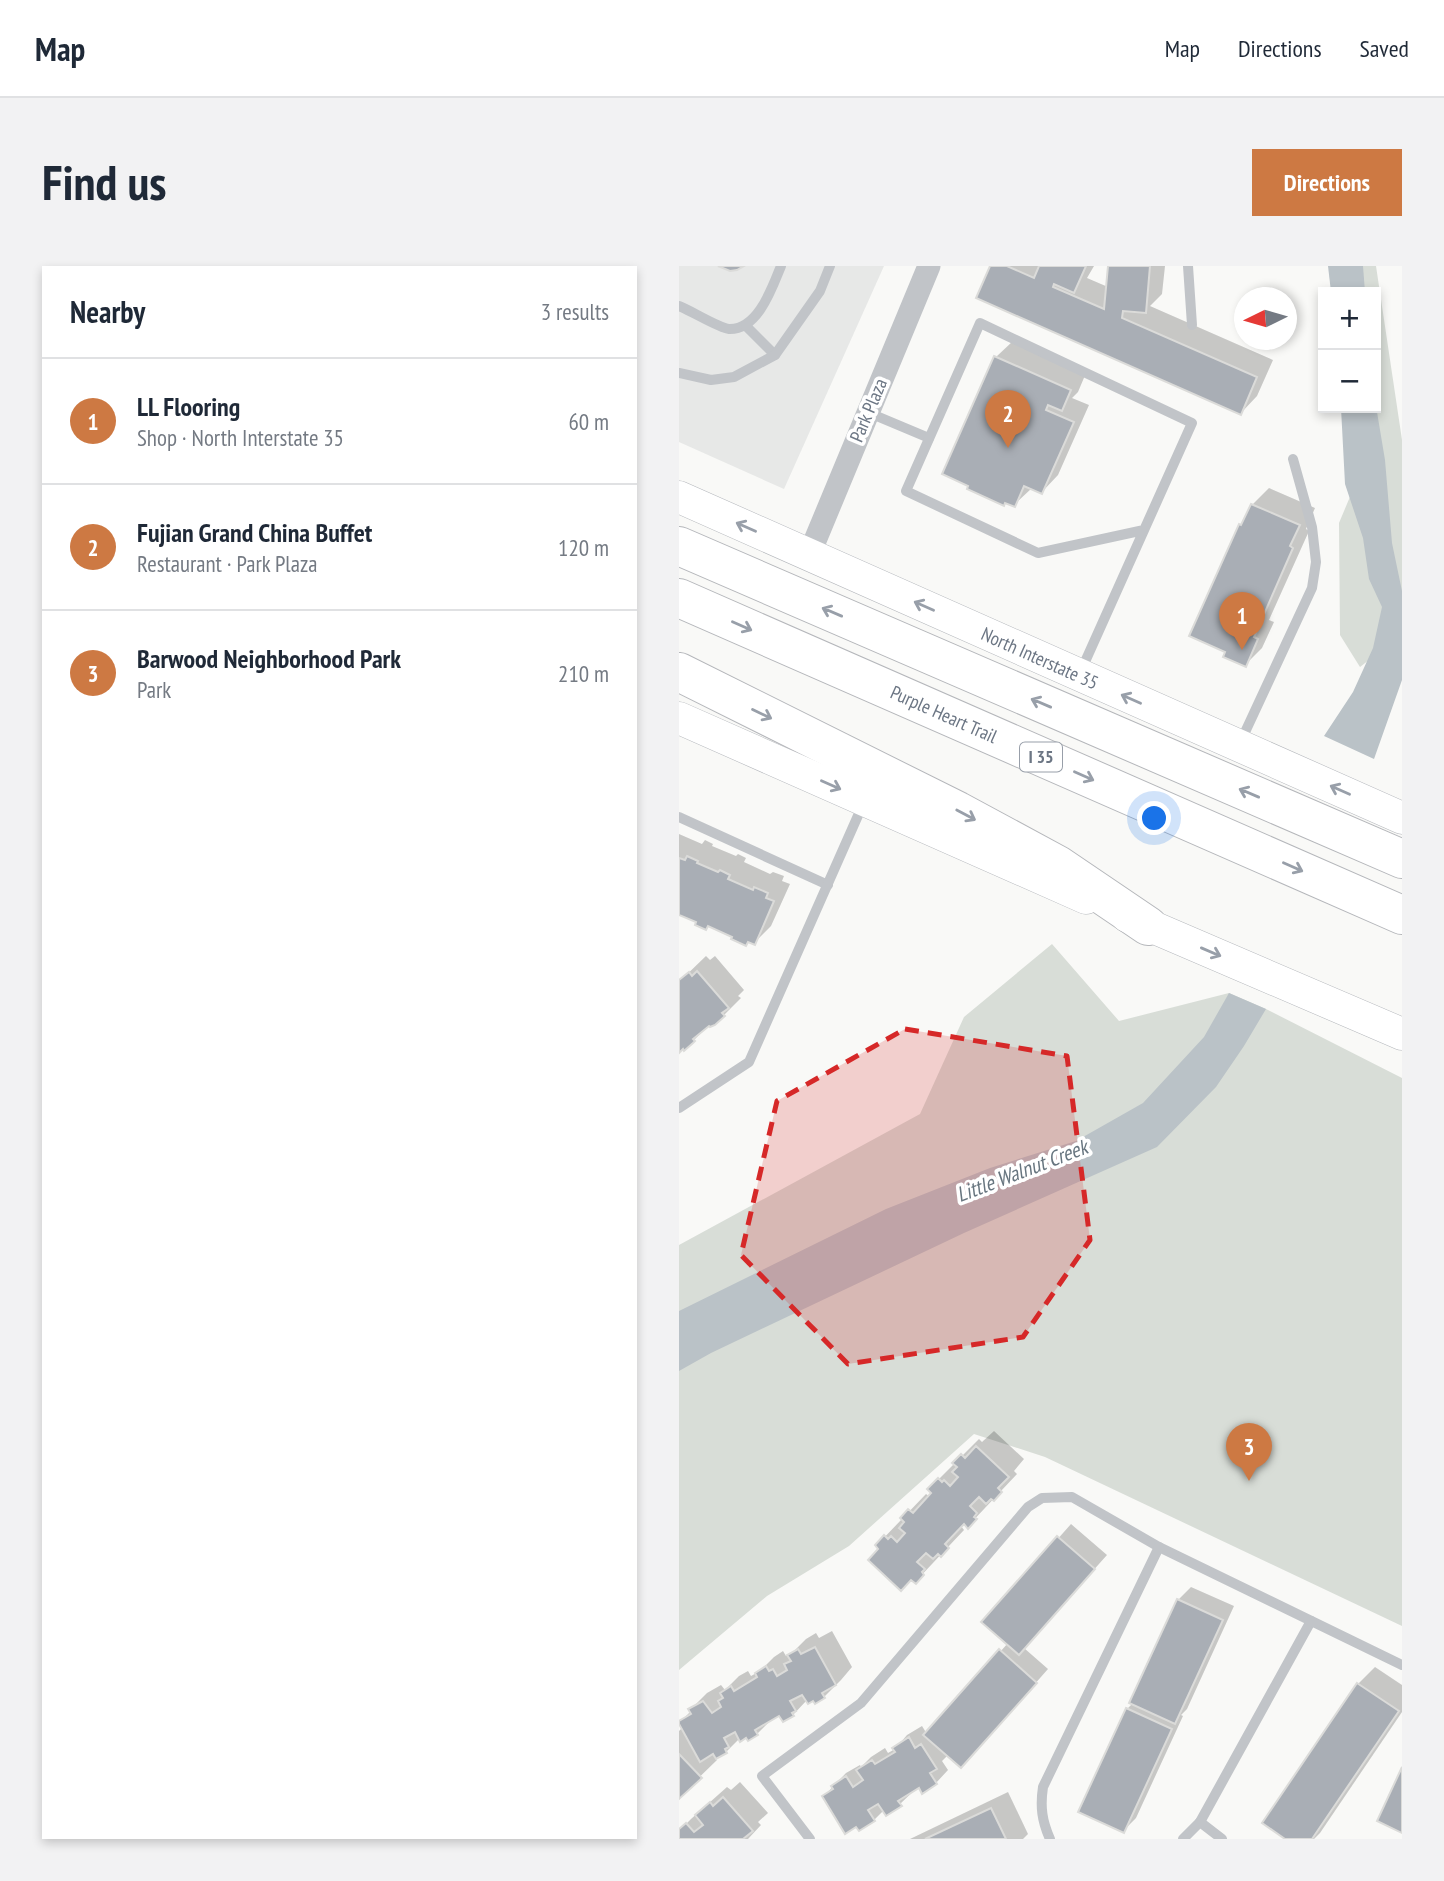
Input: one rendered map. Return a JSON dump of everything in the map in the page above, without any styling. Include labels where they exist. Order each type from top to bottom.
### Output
[{"type":"highway","name":"I 35","points":[[679,545],[1402,859]]},
{"type":"highway","name":"Purple Heart Trail","points":[[679,598],[1402,915]]},
{"type":"highway","points":[[679,673],[958,811],[1058,865],[1148,926]]},
{"type":"main road","name":"North Interstate 35","points":[[679,497],[1402,818]]},
{"type":"main road","points":[[679,718],[1148,926],[1402,1034]]},
{"type":"street","name":"Park Plaza","points":[[809,555],[929,266]]},
{"type":"lane","points":[[679,306],[727,329],[745,326],[766,303],[781,266]]},
{"type":"lane","points":[[679,373],[711,380],[734,377],[775,355],[820,292],[830,266]]},
{"type":"lane","points":[[1188,266],[1192,325]]},
{"type":"lane","points":[[1079,676],[1192,423],[980,323],[906,491],[1038,552],[1144,530]]},
{"type":"lane","points":[[745,326],[775,355]]},
{"type":"lane","points":[[867,412],[929,438]]},
{"type":"lane","points":[[1239,746],[1313,588],[1316,562],[1312,527],[1293,459]]},
{"type":"lane","points":[[679,1108],[748,1062],[865,800]]},
{"type":"lane","points":[[679,817],[828,885]]},
{"type":"lane","points":[[810,1839],[762,1776],[861,1703],[1028,1507],[1042,1498],[1072,1497],[1159,1547],[1402,1665]]},
{"type":"lane","points":[[1049,1839],[1040,1803],[1043,1787],[1159,1547]]},
{"type":"lane","points":[[1183,1839],[1201,1822],[1311,1622]]},
{"type":"lane","points":[[1201,1822],[1221,1839]]},
{"type":"highlighted area","points":[[905,1029],[1067,1056],[1090,1240],[1023,1337],[848,1364],[741,1255],[777,1101]]},
{"type":"shaded area","points":[[679,266],[884,266],[784,489],[679,442]]},
{"type":"shaded area","points":[[1334,266],[1376,266],[1379,287],[1336,287]]},
{"type":"shaded area","points":[[1381,299],[1402,440],[1402,634],[1360,667],[1340,635],[1339,523],[1352,492],[1375,413],[1381,413]]},
{"type":"shaded area","points":[[1052,944],[1119,1021],[1229,993],[1402,1078],[1402,1626],[1045,1457],[974,1434],[849,1546],[767,1596],[679,1670],[679,1245],[920,1114],[964,1017]]},
{"type":"water","points":[[1328,266],[1363,266],[1365,287],[1330,287]]},
{"type":"water","points":[[1341,413],[1377,413],[1385,460],[1392,543],[1402,591],[1402,680],[1374,759],[1324,736],[1353,692],[1373,648],[1382,607],[1369,579],[1363,538],[1345,484]]},
{"type":"water","name":"Little Walnut Creek","points":[[1229,993],[1266,1009],[1216,1087],[1157,1147],[964,1233],[711,1353],[679,1371],[679,1311],[886,1209],[990,1168],[1076,1141],[1143,1103],[1204,1037]]},
{"type":"building","points":[[718,266],[744,266],[730,271]]},
{"type":"building","points":[[990,266],[1007,266],[1034,278],[1039,266],[1086,266],[1074,293],[1054,284],[1053,287],[1104,309],[1108,266],[1150,266],[1146,313],[1123,311],[1122,318],[1257,377],[1241,415],[976,298]]},
{"type":"building","points":[[994,356],[1071,390],[1062,411],[1048,405],[1046,410],[1074,422],[1042,494],[1024,486],[1015,507],[1005,503],[1004,506],[942,474]]},
{"type":"building","points":[[1251,504],[1300,525],[1290,546],[1293,548],[1254,637],[1258,639],[1246,667],[1223,657],[1225,652],[1189,636],[1239,524],[1241,525]]},
{"type":"building","points":[[687,856],[698,861],[697,863],[730,875],[728,879],[753,890],[754,887],[768,893],[766,898],[774,901],[755,945],[748,942],[746,946],[708,926],[706,930],[695,925],[696,922],[679,915],[679,858],[685,860]]},
{"type":"building","points":[[697,971],[729,1008],[722,1013],[725,1016],[715,1025],[709,1026],[679,1053],[679,980],[689,972],[692,976]]},
{"type":"building","points":[[976,1446],[1009,1477],[998,1488],[1002,1492],[994,1501],[991,1499],[986,1504],[979,1497],[970,1506],[977,1513],[974,1517],[977,1519],[968,1529],[964,1524],[945,1544],[949,1548],[941,1557],[938,1554],[933,1559],[926,1553],[917,1562],[925,1569],[922,1572],[924,1575],[916,1584],[911,1580],[901,1591],[868,1560],[878,1549],[875,1545],[884,1535],[888,1539],[891,1536],[897,1542],[905,1533],[899,1528],[904,1522],[900,1518],[908,1509],[913,1513],[931,1493],[927,1489],[938,1478],[950,1486],[958,1477],[952,1472],[957,1467],[952,1463],[961,1454],[965,1458]]},
{"type":"building","points":[[1057,1536],[1095,1569],[1019,1655],[981,1622]]},
{"type":"building","points":[[1177,1599],[1223,1620],[1175,1724],[1129,1703]]},
{"type":"building","points":[[815,1647],[836,1685],[822,1693],[825,1698],[815,1704],[813,1701],[808,1704],[802,1695],[790,1701],[796,1711],[792,1713],[794,1716],[783,1722],[779,1716],[755,1730],[758,1735],[748,1741],[746,1738],[740,1742],[735,1732],[724,1738],[729,1747],[725,1749],[727,1753],[716,1759],[713,1754],[700,1762],[679,1724],[679,1721],[691,1714],[688,1709],[703,1701],[712,1713],[721,1707],[718,1701],[723,1698],[720,1693],[731,1686],[734,1691],[757,1677],[755,1673],[766,1666],[769,1671],[773,1669],[777,1676],[787,1670],[784,1664],[791,1661],[787,1655],[798,1649],[801,1654]]},
{"type":"building","points":[[999,1649],[1037,1683],[961,1768],[923,1735]]},
{"type":"building","points":[[1357,1683],[1399,1711],[1312,1839],[1285,1839],[1262,1823]]},
{"type":"building","points":[[1126,1708],[1172,1729],[1124,1833],[1078,1812]]},
{"type":"building","points":[[909,1737],[915,1748],[921,1744],[937,1769],[930,1773],[937,1784],[922,1794],[919,1788],[898,1801],[902,1806],[886,1816],[878,1804],[868,1810],[875,1821],[859,1831],[856,1827],[845,1834],[822,1796],[846,1776],[853,1787],[863,1780],[856,1770],[872,1760],[875,1764],[895,1752],[892,1748]]},
{"type":"building","points":[[679,1754],[702,1778],[679,1799]]},
{"type":"building","points":[[1402,1767],[1402,1833],[1377,1821]]},
{"type":"building","points":[[723,1797],[753,1831],[743,1839],[679,1839],[679,1829],[686,1823],[694,1832],[703,1825],[695,1815],[710,1802],[713,1806]]},
{"type":"building","points":[[991,1808],[1006,1839],[925,1839]]},
{"type":"place","name":"Fujian Grand China Buffet","points":[[1008,448]]},
{"type":"place","name":"LL Flooring","points":[[1242,650]]},
{"type":"place","name":"Barwood Neighborhood Park","points":[[1249,1481]]}]
